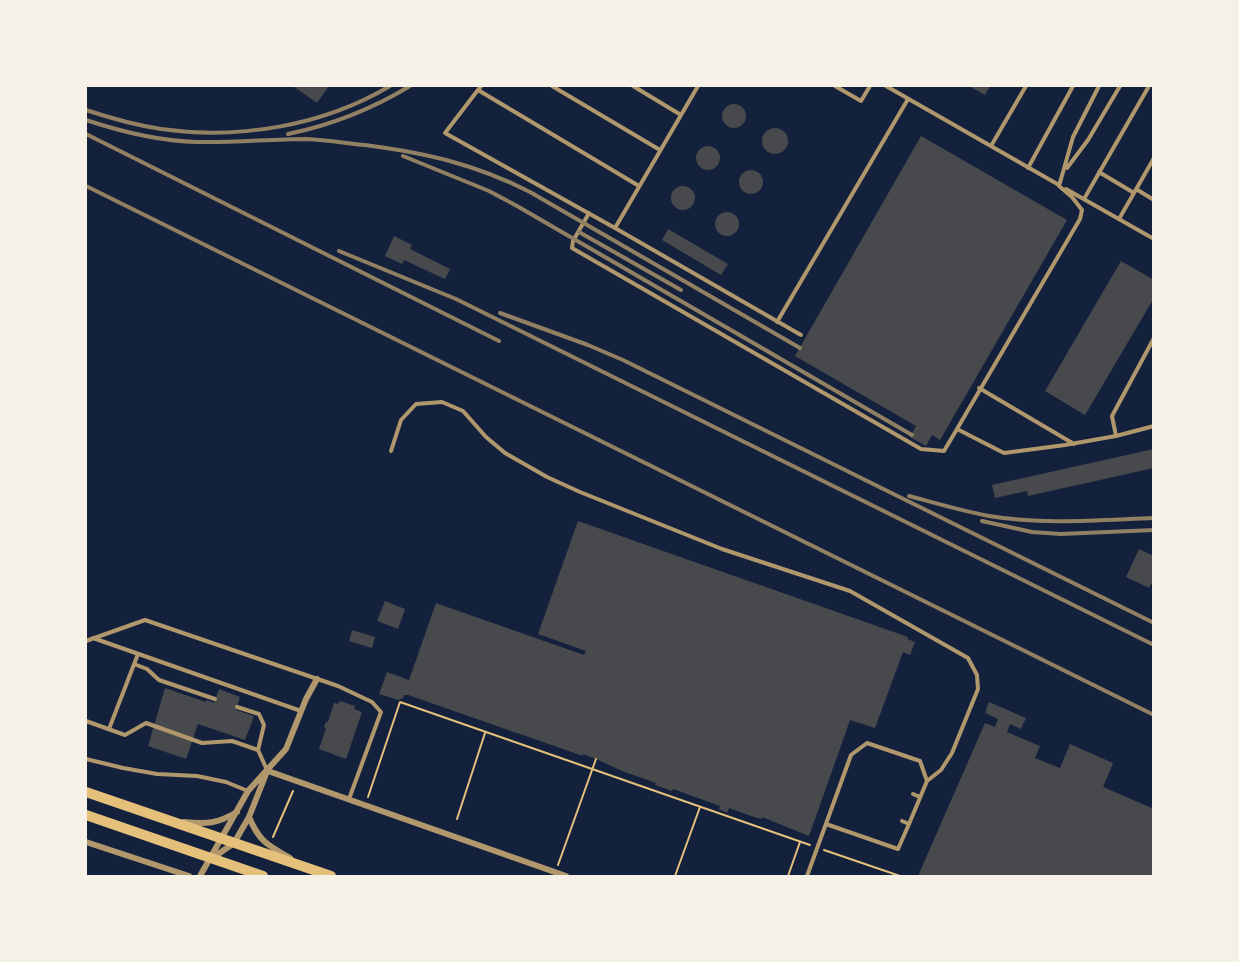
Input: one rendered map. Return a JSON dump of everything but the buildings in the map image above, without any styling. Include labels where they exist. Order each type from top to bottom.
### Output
[{"type":"main road","points":[[86,792],[331,876]]},
{"type":"main road","points":[[86,815],[263,876]]},
{"type":"street","points":[[200,876],[223,839],[248,791],[286,749],[317,679]]},
{"type":"street","points":[[268,771],[566,876]]},
{"type":"street","points":[[210,859],[234,843],[249,816],[268,771]]},
{"type":"street","points":[[170,821],[210,824],[224,820],[237,812]]},
{"type":"street","points":[[249,816],[255,833],[269,846],[314,871]]},
{"type":"street","points":[[86,842],[189,876]]},
{"type":"lane","points":[[482,86],[445,133],[589,213],[801,336]]},
{"type":"lane","points":[[552,86],[660,150]]},
{"type":"lane","points":[[633,86],[681,115]]},
{"type":"lane","points":[[615,228],[698,86]]},
{"type":"lane","points":[[835,86],[861,101],[870,86]]},
{"type":"lane","points":[[886,86],[1154,239]]},
{"type":"lane","points":[[991,146],[1026,86]]},
{"type":"lane","points":[[1028,168],[1073,86]]},
{"type":"lane","points":[[1059,186],[1072,137],[1099,86]]},
{"type":"lane","points":[[1064,171],[1088,140],[1120,86]]},
{"type":"lane","points":[[1084,199],[1149,86]]},
{"type":"lane","points":[[478,90],[639,186]]},
{"type":"lane","points":[[777,322],[908,99]]},
{"type":"lane","points":[[1119,219],[1154,159]]},
{"type":"lane","points":[[1100,172],[1154,200]]},
{"type":"lane","points":[[589,213],[573,241],[572,248],[921,449],[945,451],[979,388],[1080,219],[1082,210],[1059,186]]},
{"type":"lane","points":[[1116,436],[1112,416],[1154,338]]},
{"type":"lane","points":[[979,388],[1074,444]]},
{"type":"lane","points":[[391,451],[401,420],[416,404],[442,402],[463,411],[486,437],[505,453],[547,477],[722,549],[850,591],[968,658],[977,675],[978,689],[952,753],[941,770],[927,781],[898,849],[826,824]]},
{"type":"lane","points":[[957,429],[1004,453],[1074,444],[1154,426]]},
{"type":"lane","points":[[86,641],[145,620],[317,679],[372,702],[381,712],[349,799]]},
{"type":"lane","points":[[92,638],[301,711]]},
{"type":"lane","points":[[110,729],[138,654]]},
{"type":"lane","points":[[134,664],[147,669],[159,680],[215,699]]},
{"type":"lane","points":[[237,707],[259,714],[264,725],[258,750],[268,771]]},
{"type":"lane","points":[[86,721],[125,735],[146,723],[202,743],[232,741],[258,750]]},
{"type":"lane","points":[[807,876],[851,754],[867,742],[920,761],[927,781]]},
{"type":"lane","points":[[86,759],[157,774],[197,776],[226,782],[248,791]]},
{"type":"lane","points":[[913,794],[920,797]]},
{"type":"lane","points":[[902,821],[909,824]]},
{"type":"path","points":[[366,805],[400,702],[900,876]]},
{"type":"path","points":[[457,819],[486,732]]},
{"type":"path","points":[[556,873],[596,759]]},
{"type":"path","points":[[269,846],[298,781]]},
{"type":"path","points":[[675,876],[700,807]]},
{"type":"path","points":[[788,876],[800,842]]},
{"type":"railway","points":[[86,110],[161,129],[220,133],[250,131],[279,127],[337,111],[390,86]]},
{"type":"railway","points":[[288,134],[351,115],[410,86]]},
{"type":"railway","points":[[86,120],[127,132],[168,140],[211,142],[321,140],[409,152],[470,167],[530,192],[800,348]]},
{"type":"railway","points":[[86,134],[499,341]]},
{"type":"railway","points":[[403,156],[489,191],[517,206],[912,435]]},
{"type":"railway","points":[[86,186],[1154,715]]},
{"type":"railway","points":[[579,232],[681,290]]},
{"type":"railway","points":[[339,251],[456,299],[1154,645]]},
{"type":"railway","points":[[500,313],[623,360],[1154,623]]},
{"type":"railway","points":[[909,496],[969,512],[1009,519],[1071,521],[1154,518]]},
{"type":"railway","points":[[982,521],[1032,532],[1061,534],[1154,530]]}]
